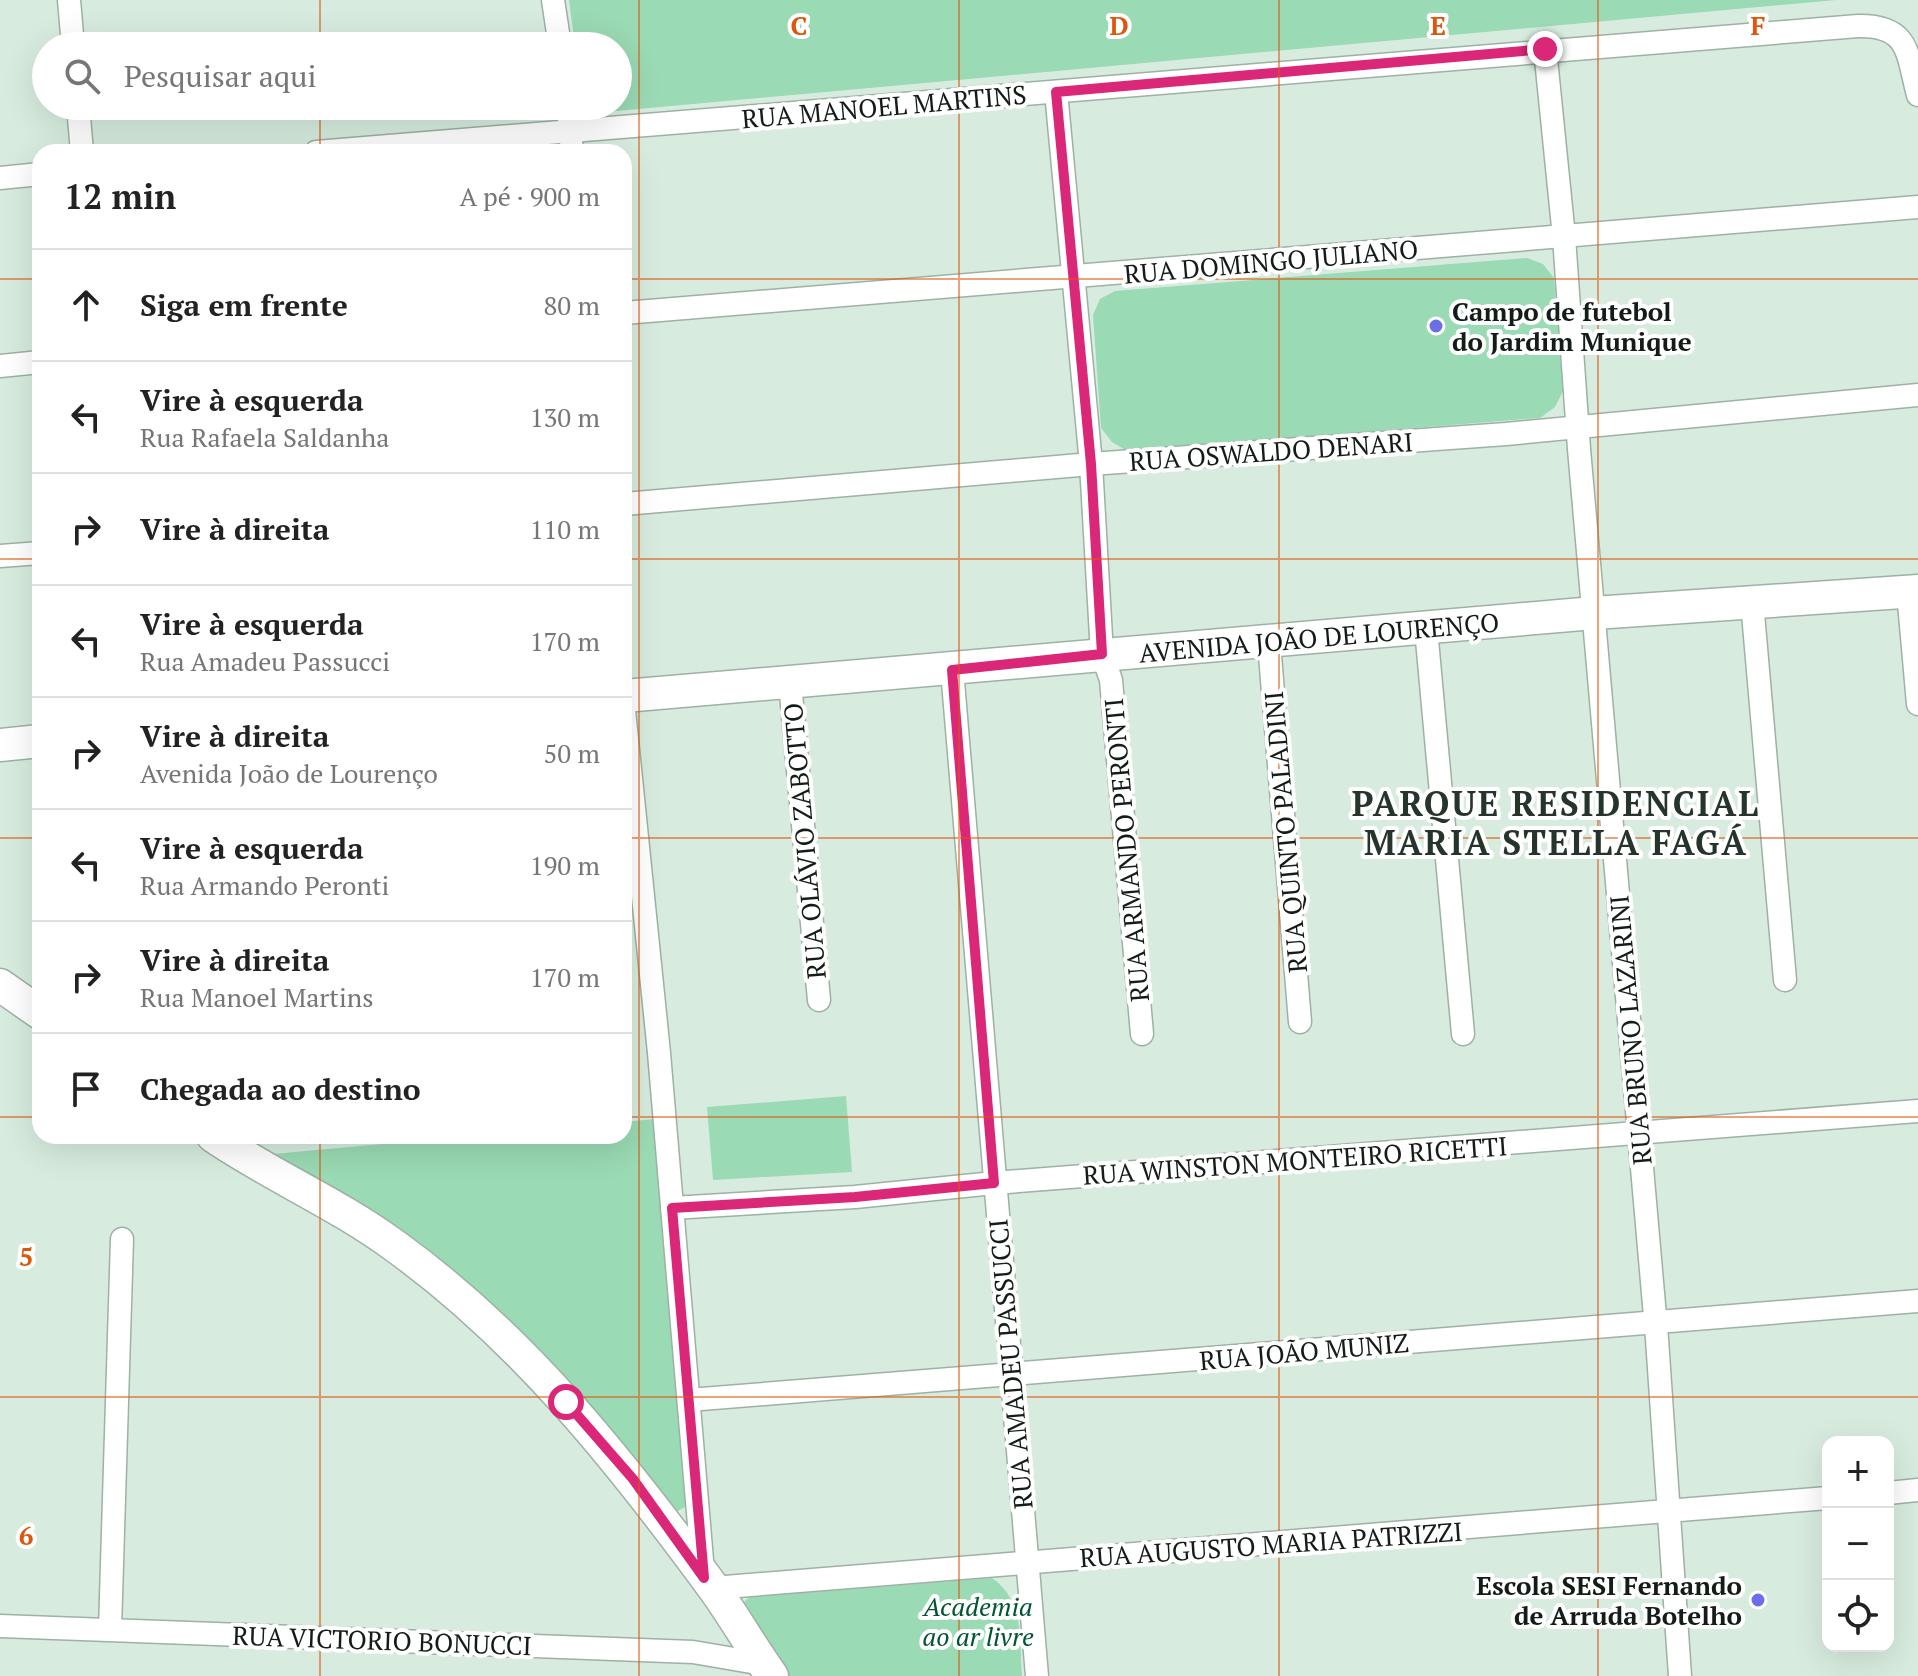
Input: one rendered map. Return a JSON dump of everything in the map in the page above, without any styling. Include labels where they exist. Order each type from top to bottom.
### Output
[{"type":"street","points":[[69,0],[72,32]]},
{"type":"street","points":[[553,0],[558,32]]},
{"type":"street","name":"RUA MANOEL MARTINS","points":[[521,144],[572,142],[1056,92],[1545,49],[1858,26],[1883,27],[1899,37],[1918,95]]},
{"type":"street","name":"RUA BRUNO LAZARINI","points":[[1545,49],[1564,237],[1577,427],[1655,1322],[1680,1676]]},
{"type":"street","name":"RUA ARMANDO PERONTI","points":[[1056,92],[1091,464],[1102,654],[1111,680],[1142,1034]]},
{"type":"street","points":[[79,120],[81,144]]},
{"type":"street","points":[[570,120],[572,142]]},
{"type":"street","points":[[0,178],[32,175]]},
{"type":"street","name":"RUA DOMINGO JULIANO","points":[[632,312],[1918,207]]},
{"type":"street","points":[[0,366],[32,363]]},
{"type":"street","name":"RUA OSWALDO DENARI","points":[[632,503],[1091,464],[1359,446],[1918,395]]},
{"type":"street","points":[[0,556],[32,554]]},
{"type":"street","points":[[1913,592],[1918,704]]},
{"type":"street","name":"AVENIDA JOÃO DE LOURENÇO","points":[[632,695],[1594,613],[1913,592]]},
{"type":"street","points":[[1752,602],[1785,980]]},
{"type":"street","points":[[1426,629],[1463,1034]]},
{"type":"street","name":"RUA QUINTO PALADINI","points":[[1269,643],[1300,1022]]},
{"type":"street","name":"RUA AMADEU PASSUCCI","points":[[952,670],[1037,1676]]},
{"type":"street","name":"RUA OLÁVIO ZABOTTO","points":[[790,683],[819,1000]]},
{"type":"street","points":[[0,745],[32,742]]},
{"type":"street","points":[[632,787],[708,1583]]},
{"type":"street","points":[[0,985],[32,1007]]},
{"type":"street","name":"RUA WINSTON MONTEIRO RICETTI","points":[[672,1208],[855,1197],[994,1183],[1918,1111]]},
{"type":"street","points":[[225,1144],[394,1245],[499,1331],[633,1479],[768,1670]]},
{"type":"street","points":[[110,1629],[122,1239]]},
{"type":"street","name":"RUA JOÃO MUNIZ","points":[[689,1400],[1918,1301]]},
{"type":"street","points":[[1894,1492],[1918,1490]]},
{"type":"street","name":"RUA AUGUSTO MARIA PATRIZZI","points":[[708,1583],[1027,1563],[1822,1499]]},
{"type":"street","name":"RUA VICTORIO BONUCCI","points":[[0,1626],[693,1652],[768,1670]]},
{"type":"green space","points":[[569,0],[1836,0],[632,110],[632,32],[573,32]]},
{"type":"green space","points":[[1527,258],[1543,264],[1554,278],[1563,391],[1555,407],[1540,418],[1127,451],[1112,442],[1101,428],[1093,315],[1100,299],[1115,291]]},
{"type":"green space","points":[[846,1096],[852,1172],[713,1180],[707,1107]]},
{"type":"green space","points":[[655,1119],[687,1506],[674,1513],[555,1380],[250,1156],[381,1144],[632,1144],[632,1121]]},
{"type":"green space","name":"Academia ao ar livre","points":[[992,1578],[1003,1587],[1015,1609],[1022,1676],[783,1676],[743,1611],[744,1602],[749,1597]]},
{"type":"place","name":"Campo de futebol do Jardim Munique","points":[[1436,326]]},
{"type":"place","name":"Escola SESI Fernando de Arruda Botelho","points":[[1758,1600]]},
{"type":"district","name":"PARQUE RESIDENCIAL MARIA STELLA FAGÁ","points":[[1556,822]]},
{"type":"route","points":[[566,1402],[633,1479],[704,1578],[672,1208],[855,1197],[994,1183],[952,670],[1102,654],[1091,464],[1056,92],[1545,49]]}]
